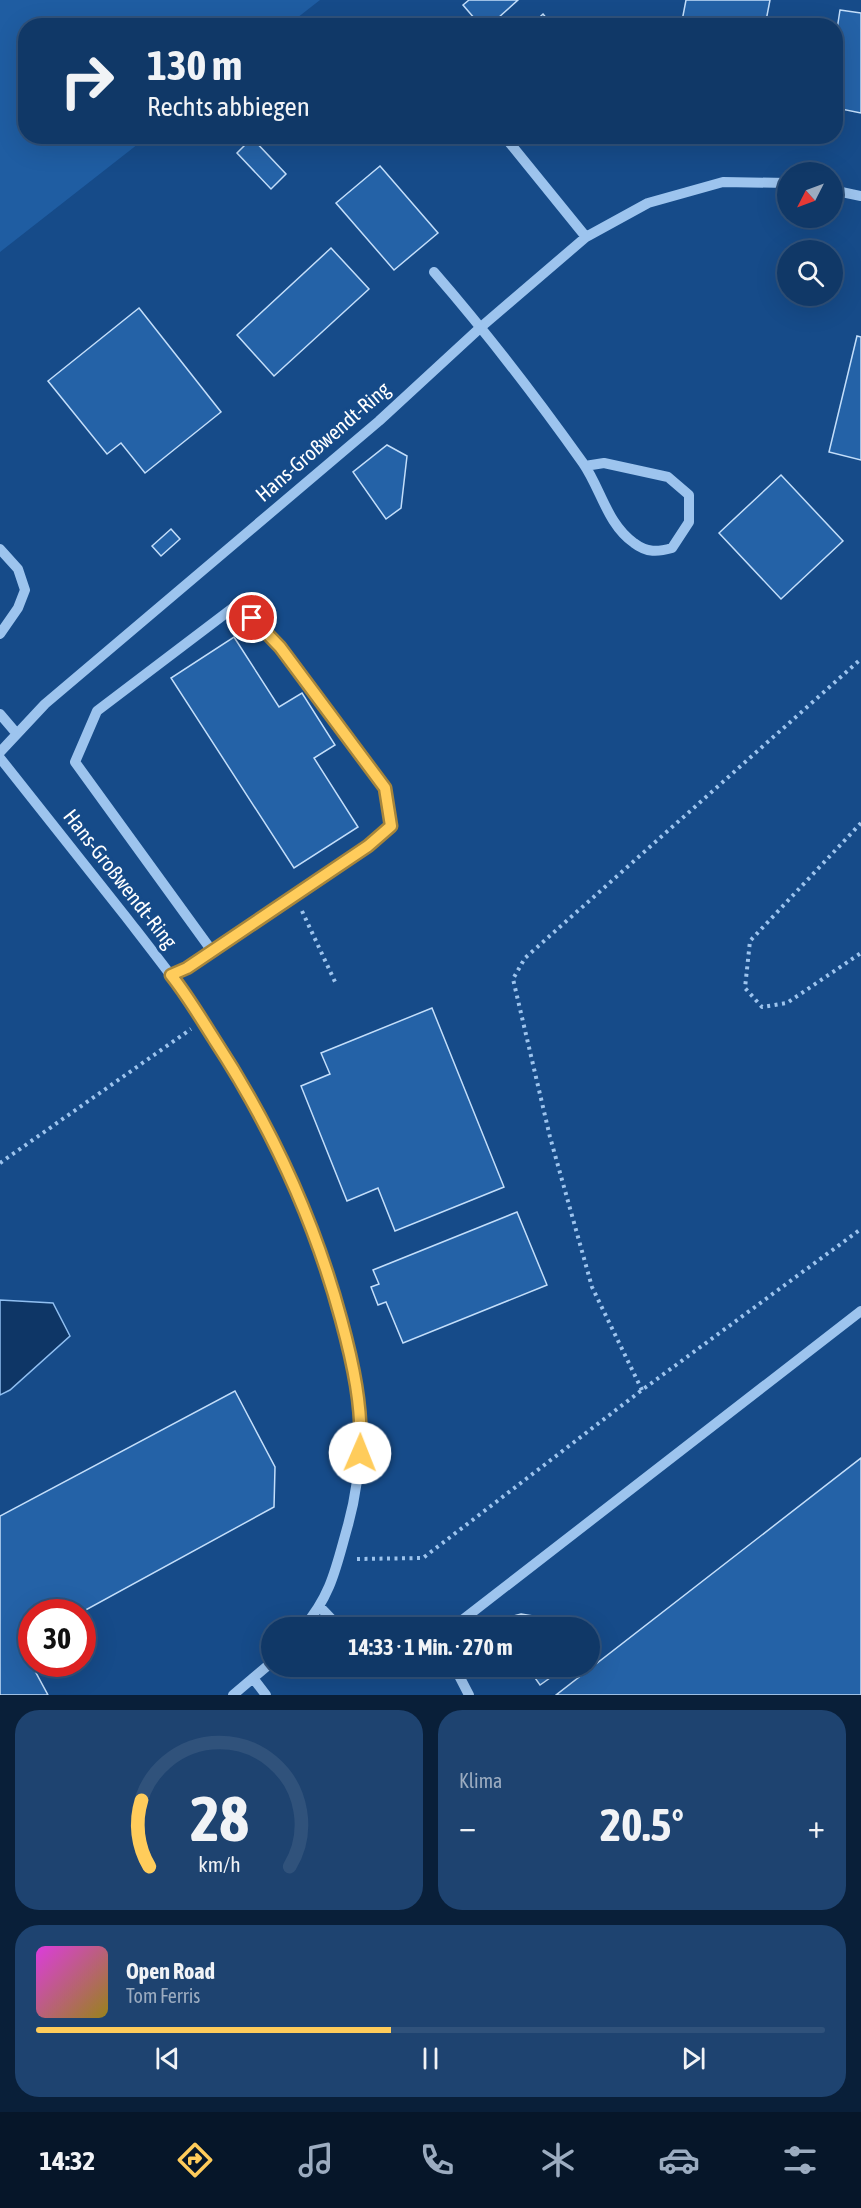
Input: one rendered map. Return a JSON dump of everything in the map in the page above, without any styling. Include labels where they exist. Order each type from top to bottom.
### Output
[{"type":"street","points":[[510,144],[586,237]]},
{"type":"street","name":"Hans-Großwendt-Ring","points":[[0,752],[45,704],[379,422],[482,327],[586,237],[648,203],[723,182],[777,183]]},
{"type":"street","points":[[843,192],[861,196]]},
{"type":"street","points":[[434,272],[482,327],[585,466],[611,518],[634,543],[654,553],[672,548],[689,522],[689,495],[668,477],[651,472],[604,463],[585,466]]},
{"type":"street","points":[[0,549],[18,569],[25,590],[18,608],[0,634]]},
{"type":"street","points":[[171,975],[187,968],[368,846],[391,826],[385,788],[280,647],[238,604],[97,711],[75,762],[212,951]]},
{"type":"street","points":[[0,714],[17,734]]},
{"type":"street","name":"Hans-Großwendt-Ring","points":[[0,758],[171,975],[243,1082],[298,1192],[325,1262],[353,1364],[361,1433],[357,1493],[335,1575],[321,1607],[312,1617]]},
{"type":"street","points":[[466,1617],[861,1311]]},
{"type":"street","points":[[321,1607],[330,1617]]},
{"type":"street","points":[[233,1695],[261,1671]]},
{"type":"street","points":[[460,1677],[469,1695]]},
{"type":"street","points":[[253,1678],[266,1695]]},
{"type":"path","points":[[642,1390],[592,1287],[550,1137],[513,979],[525,958],[861,659]]},
{"type":"path","points":[[861,823],[750,941],[745,988],[762,1007],[787,1003],[861,953]]},
{"type":"path","points":[[290,898],[305,915],[336,984]]},
{"type":"path","points":[[0,1164],[203,1021]]},
{"type":"path","points":[[338,1560],[423,1558],[642,1390],[861,1229]]},
{"type":"shaded area","points":[[0,0],[320,0],[297,18],[18,18],[18,144],[138,144],[0,252]]},
{"type":"shaded area","points":[[0,1300],[53,1303],[70,1336],[10,1390],[0,1395]]},
{"type":"building","points":[[469,0],[518,0],[498,18],[474,18],[463,5]]},
{"type":"building","points":[[686,0],[770,0],[767,18],[683,18]]},
{"type":"building","points":[[840,10],[861,13],[861,113],[843,109],[843,18],[839,18]]},
{"type":"building","points":[[246,144],[258,144],[286,174],[271,189],[237,153]]},
{"type":"building","points":[[380,166],[438,233],[394,270],[336,203]]},
{"type":"building","points":[[331,248],[369,289],[274,376],[237,335]]},
{"type":"building","points":[[139,308],[221,412],[145,473],[121,443],[107,454],[48,381]]},
{"type":"building","points":[[857,336],[861,337],[861,460],[829,452]]},
{"type":"building","points":[[387,445],[407,456],[401,508],[386,519],[353,472]]},
{"type":"building","points":[[781,475],[843,541],[781,599],[719,533]]},
{"type":"building","points":[[171,529],[180,539],[161,556],[152,546]]},
{"type":"building","points":[[234,637],[279,707],[302,693],[335,745],[314,758],[358,827],[294,868],[171,678]]},
{"type":"building","points":[[432,1008],[504,1187],[395,1231],[378,1188],[347,1201],[301,1086],[330,1074],[321,1053]]},
{"type":"building","points":[[517,1212],[547,1285],[403,1343],[386,1302],[378,1305],[371,1287],[379,1284],[373,1270]]},
{"type":"building","points":[[235,1391],[275,1467],[274,1507],[96,1604],[96,1599],[18,1599],[18,1677],[38,1677],[48,1695],[0,1695],[0,1516]]},
{"type":"building","points":[[861,1458],[861,1695],[556,1695],[579,1677],[600,1677],[600,1661]]},
{"type":"building","points":[[521,1614],[534,1617],[510,1617]]},
{"type":"building","points":[[534,1677],[551,1677],[540,1685]]},
{"type":"route","points":[[252,618],[280,647],[385,788],[391,826],[368,846],[187,968],[171,975],[243,1082],[298,1192],[325,1262],[353,1364],[361,1433],[360,1453]]}]
